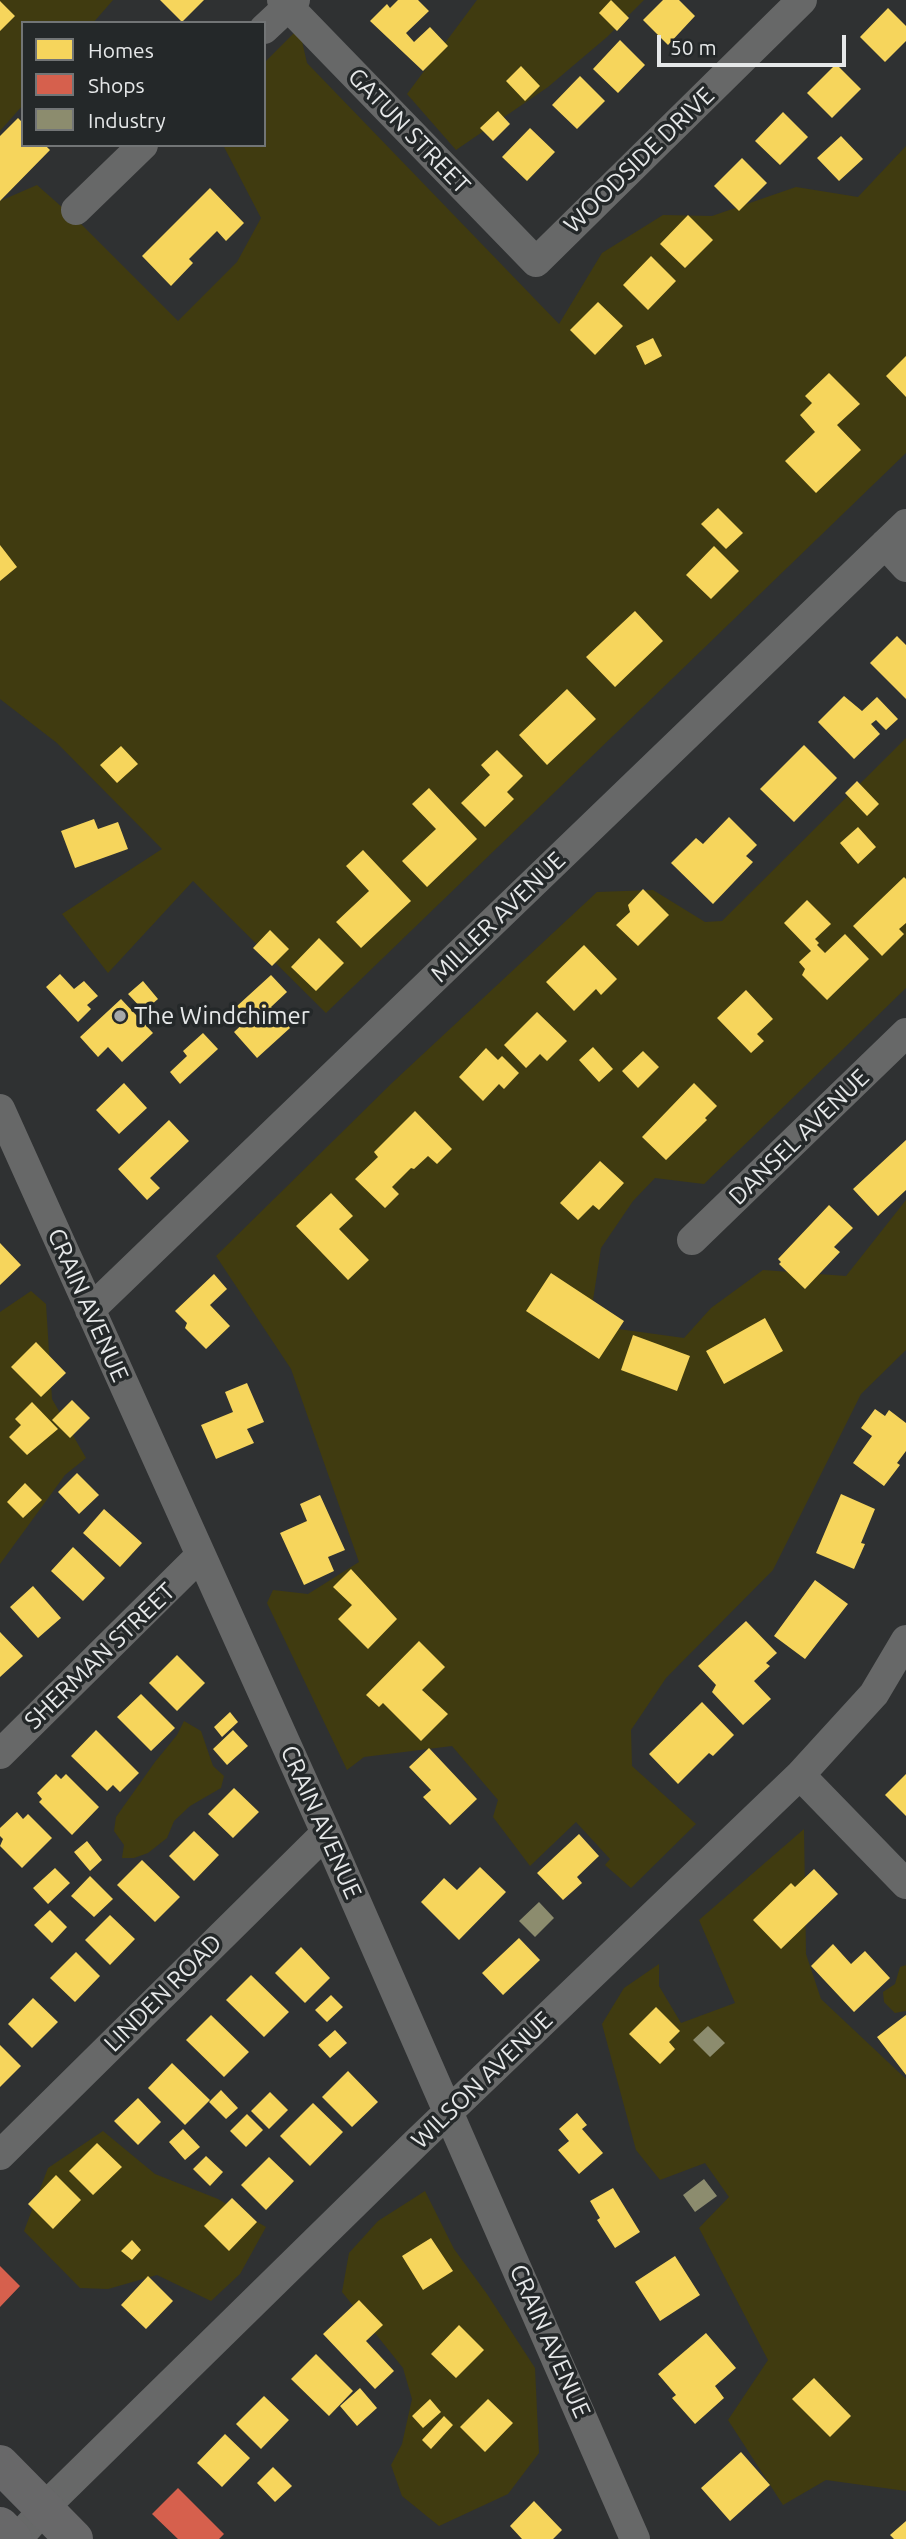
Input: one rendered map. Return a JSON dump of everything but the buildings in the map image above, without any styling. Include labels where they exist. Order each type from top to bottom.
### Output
[{"type":"main road","points":[[0,2464],[74,2539]]},
{"type":"main road","points":[[0,2526],[15,2539]]},
{"type":"street","name":"WOODSIDE DRIVE","points":[[536,261],[803,0]]},
{"type":"street","name":"GATUN STREET","points":[[288,2],[536,261]]},
{"type":"street","points":[[266,27],[288,2]]},
{"type":"street","points":[[76,210],[141,147]]},
{"type":"street","name":"MILLER AVENUE","points":[[90,1310],[906,524]]},
{"type":"street","points":[[885,544],[906,567]]},
{"type":"street","name":"DANSEL AVENUE","points":[[692,1240],[906,1033]]},
{"type":"street","name":"CRAIN AVENUE","points":[[0,1109],[326,1833],[635,2539]]},
{"type":"street","name":"SHERMAN STREET","points":[[0,1754],[200,1556]]},
{"type":"street","name":"WILSON AVENUE","points":[[15,2539],[449,2112],[800,1774],[874,1694],[906,1640]]},
{"type":"street","points":[[800,1774],[906,1884]]},
{"type":"street","name":"LINDEN ROAD","points":[[0,2155],[326,1833]]},
{"type":"shaded area","points":[[0,0],[113,0],[95,21],[21,21],[21,107],[0,131]]},
{"type":"shaded area","points":[[477,0],[644,0],[607,37],[548,87],[456,150],[407,94]]},
{"type":"shaded area","points":[[299,28],[307,63],[559,324],[602,253],[663,215],[712,216],[796,187],[858,197],[906,146],[906,453],[326,1013],[193,881],[108,973],[62,914],[162,849],[57,743],[0,699],[0,201],[37,185],[81,224],[178,321],[237,262],[261,218],[224,147],[266,147],[266,61]]},
{"type":"shaded area","points":[[906,738],[906,988],[704,1184],[655,1178],[633,1201],[601,1248],[593,1300],[611,1328],[684,1338],[711,1308],[763,1270],[846,1276],[906,1200],[906,1350],[861,1394],[773,1570],[666,1678],[631,1730],[632,1766],[696,1824],[631,1888],[605,1865],[610,1859],[576,1822],[530,1866],[493,1817],[498,1800],[452,1746],[364,1757],[347,1770],[267,1603],[273,1590],[308,1594],[359,1562],[291,1369],[216,1256],[393,1082],[597,892],[653,890],[705,922],[722,921]]},
{"type":"shaded area","points":[[31,1291],[46,1304],[52,1399],[86,1458],[65,1475],[0,1564],[0,1312]]},
{"type":"shaded area","points":[[184,1721],[201,1731],[213,1766],[224,1776],[221,1788],[190,1806],[174,1821],[167,1838],[148,1853],[134,1858],[122,1858],[124,1845],[114,1831],[116,1817],[177,1735]]},
{"type":"shaded area","points":[[804,1829],[806,1954],[821,1999],[906,2079],[906,2491],[826,2480],[783,2505],[728,2420],[768,2360],[699,2228],[729,2197],[705,2163],[660,2180],[636,2150],[602,2024],[624,1988],[659,1964],[659,1986],[681,2023],[735,2003],[699,1920]]},
{"type":"shaded area","points":[[906,1965],[906,2011],[895,2013],[884,2002],[883,1992],[895,1984],[900,1967]]},
{"type":"shaded area","points":[[103,2131],[155,2174],[218,2199],[266,2227],[240,2274],[211,2301],[157,2275],[108,2289],[80,2288],[24,2231],[48,2168]]},
{"type":"shaded area","points":[[425,2191],[454,2249],[535,2368],[539,2453],[508,2494],[439,2526],[402,2496],[391,2465],[402,2444],[412,2399],[403,2368],[342,2292],[349,2253],[378,2221]]},
{"type":"place","name":"The Windchimer","points":[[120,1016]]}]
